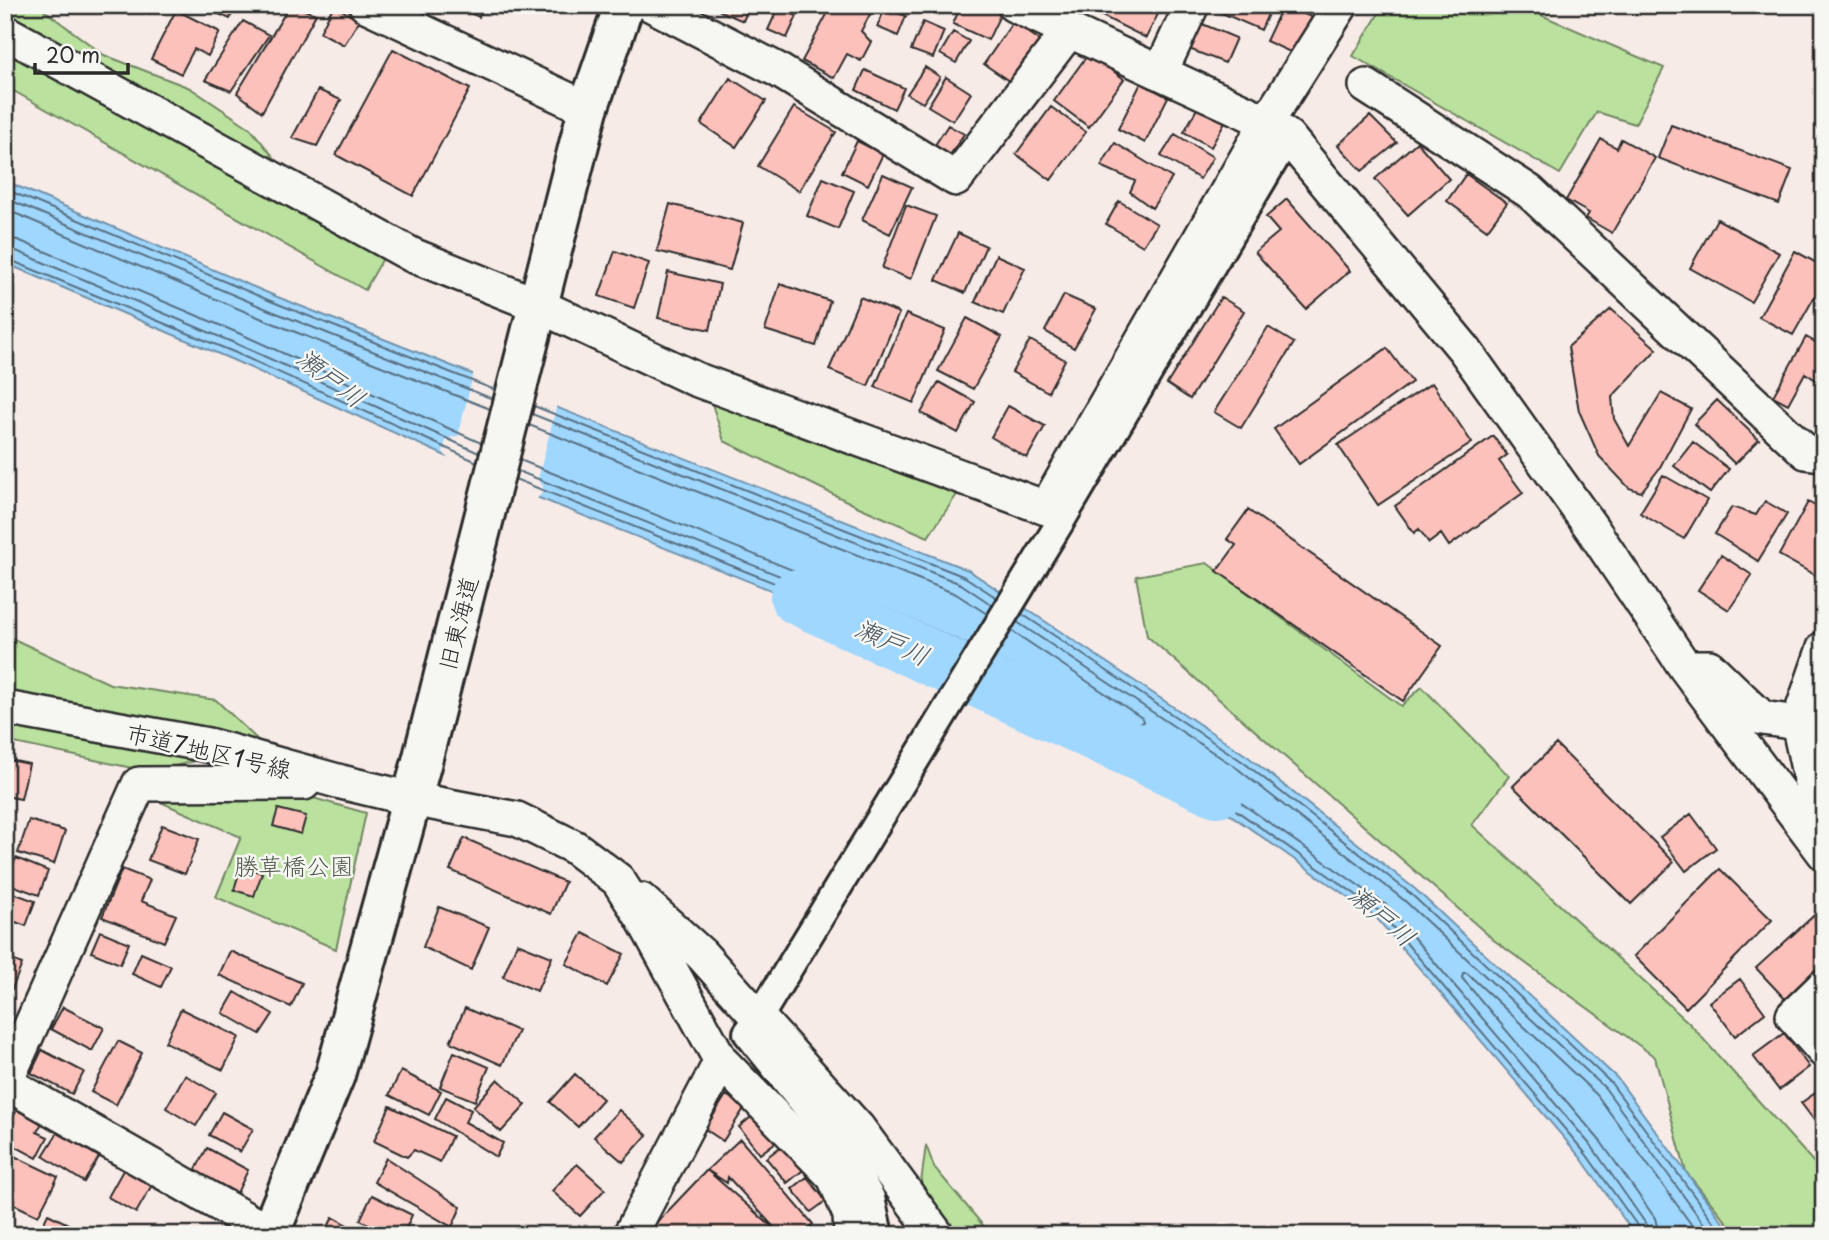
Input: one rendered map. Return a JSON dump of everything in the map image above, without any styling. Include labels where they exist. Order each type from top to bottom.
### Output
[{"type":"street","points":[[366,5],[588,109]]},
{"type":"street","name":"旧東海道","points":[[270,1234],[335,1075],[416,782],[588,109],[624,5]]},
{"type":"street","points":[[652,5],[776,69],[956,179],[1069,31]]},
{"type":"street","points":[[1160,73],[1192,5]]},
{"type":"street","points":[[879,1235],[870,1198],[850,1161],[747,1033],[1061,521],[1278,130],[1342,5]]},
{"type":"street","points":[[1021,7],[1278,130],[1464,349],[1593,530],[1685,667],[1822,850]]},
{"type":"street","points":[[5,32],[535,322],[1046,508],[1278,130]]},
{"type":"street","points":[[1366,86],[1530,192],[1806,452],[1824,454]]},
{"type":"street","points":[[1822,850],[1815,801],[1798,723],[1824,648]]},
{"type":"street","points":[[1685,667],[1709,667],[1762,718],[1798,723]]},
{"type":"street","name":"市道7地区1号線","points":[[5,708],[208,745],[341,782],[416,782],[517,819],[575,847],[618,880],[701,954],[858,1128],[936,1235]]},
{"type":"street","points":[[270,1234],[6,1083],[139,784],[341,782]]},
{"type":"street","points":[[618,880],[643,919],[721,1062],[834,1177],[850,1215],[851,1235]]},
{"type":"street","points":[[1824,986],[1793,1016],[1824,1051]]},
{"type":"street","points":[[630,1235],[721,1062]]},
{"type":"green space","points":[[5,5],[37,5],[104,55],[190,88],[250,128],[285,171],[385,255],[365,290],[5,86]]},
{"type":"green space","points":[[1384,5],[1518,5],[1664,68],[1635,124],[1597,112],[1560,174],[1353,56]]},
{"type":"green space","points":[[711,401],[958,493],[928,537],[859,507],[724,441]]},
{"type":"green space","points":[[1207,563],[1401,706],[1422,687],[1509,776],[1472,825],[1689,1023],[1824,1174],[1824,1235],[1737,1235],[1686,1172],[1655,1057],[1495,941],[1147,636],[1136,576]]},
{"type":"green space","points":[[5,635],[110,684],[216,700],[262,744],[151,772],[5,741]]},
{"type":"green space","name":"勝草橋公園","points":[[142,794],[299,794],[366,813],[336,949],[216,897],[241,837]]},
{"type":"green space","points":[[926,1145],[934,1167],[991,1235],[914,1235]]},
{"type":"water","points":[[5,181],[275,296],[968,570],[1247,756],[1415,889],[1617,1078],[1732,1235],[1635,1235],[1581,1158],[1375,916],[1148,757],[869,629],[539,498],[233,360],[5,263]]},
{"type":"pier","points":[[474,371],[557,404],[538,479],[543,486],[542,493],[536,500],[451,462],[443,452],[446,439],[458,436]]},
{"type":"building","points":[[199,5],[236,5],[230,19]]},
{"type":"building","points":[[290,5],[316,14],[262,112],[237,93]]},
{"type":"building","points":[[334,5],[359,21],[344,45],[320,32]]},
{"type":"building","points":[[451,5],[484,5],[479,17]]},
{"type":"building","points":[[722,5],[750,5],[743,21],[720,11]]},
{"type":"building","points":[[832,5],[874,7],[861,31],[871,42],[861,61],[847,54],[834,78],[802,61]]},
{"type":"building","points":[[961,5],[984,5],[1001,13],[988,40],[953,24]]},
{"type":"building","points":[[1107,5],[1140,5],[1158,14],[1146,38],[1102,16]]},
{"type":"building","points":[[1217,5],[1272,5],[1261,30],[1215,10]]},
{"type":"building","points":[[1283,5],[1316,19],[1299,56],[1266,41]]},
{"type":"building","points":[[778,8],[797,16],[787,38],[768,30]]},
{"type":"building","points":[[885,8],[906,16],[898,36],[877,27]]},
{"type":"building","points":[[176,10],[220,32],[208,56],[194,49],[181,74],[151,59]]},
{"type":"building","points":[[243,21],[269,35],[231,91],[205,80]]},
{"type":"building","points":[[923,22],[944,31],[933,58],[911,50]]},
{"type":"building","points":[[1013,22],[1041,41],[1012,83],[984,64]]},
{"type":"building","points":[[1200,23],[1236,38],[1225,63],[1189,49]]},
{"type":"building","points":[[953,32],[969,41],[956,63],[940,54]]},
{"type":"building","points":[[393,49],[470,89],[413,196],[336,155]]},
{"type":"building","points":[[1089,53],[1124,79],[1089,127],[1054,101]]},
{"type":"building","points":[[925,67],[940,77],[923,103],[907,94]]},
{"type":"building","points":[[865,70],[904,88],[894,109],[856,90]]},
{"type":"building","points":[[946,77],[971,93],[953,121],[928,106]]},
{"type":"building","points":[[730,78],[766,101],[736,147],[701,124]]},
{"type":"building","points":[[1141,83],[1168,97],[1145,143],[1118,129]]},
{"type":"building","points":[[318,90],[341,100],[317,146],[292,138]]},
{"type":"building","points":[[1200,103],[1227,118],[1211,147],[1184,132]]},
{"type":"building","points":[[794,107],[836,132],[799,191],[758,166]]},
{"type":"building","points":[[1051,107],[1086,132],[1051,180],[1016,154]]},
{"type":"building","points":[[1370,116],[1397,143],[1362,171],[1338,145]]},
{"type":"building","points":[[948,125],[964,134],[946,161],[931,151]]},
{"type":"building","points":[[1671,125],[1792,170],[1779,204],[1658,158]]},
{"type":"building","points":[[1175,134],[1213,157],[1200,179],[1161,156]]},
{"type":"building","points":[[1601,139],[1617,148],[1621,139],[1655,158],[1612,233],[1586,218],[1589,213],[1566,200]]},
{"type":"building","points":[[857,141],[883,154],[868,185],[842,172]]},
{"type":"building","points":[[1417,142],[1449,179],[1408,215],[1375,179]]},
{"type":"building","points":[[1115,143],[1172,178],[1152,208],[1130,192],[1135,181],[1101,166]]},
{"type":"building","points":[[883,174],[912,187],[890,234],[862,220]]},
{"type":"building","points":[[1466,174],[1507,203],[1487,230],[1447,201]]},
{"type":"building","points":[[823,178],[854,191],[838,229],[807,216]]},
{"type":"building","points":[[1287,199],[1350,271],[1306,309],[1255,252],[1279,232],[1266,217]]},
{"type":"building","points":[[1119,201],[1157,224],[1143,246],[1106,224]]},
{"type":"building","points":[[670,204],[743,223],[730,270],[657,251]]},
{"type":"building","points":[[906,205],[936,216],[911,279],[882,268]]},
{"type":"building","points":[[1717,219],[1779,253],[1751,302],[1690,268]]},
{"type":"building","points":[[958,233],[986,246],[965,293],[936,280]]},
{"type":"building","points":[[615,251],[649,263],[634,308],[599,296]]},
{"type":"building","points":[[1795,251],[1824,267],[1824,280],[1793,335],[1759,317]]},
{"type":"building","points":[[996,255],[1025,268],[1003,314],[975,302]]},
{"type":"building","points":[[668,272],[720,284],[710,330],[658,318]]},
{"type":"building","points":[[780,284],[830,301],[816,346],[765,330]]},
{"type":"building","points":[[1064,295],[1096,309],[1074,348],[1045,331]]},
{"type":"building","points":[[860,297],[899,313],[868,386],[829,370]]},
{"type":"building","points":[[1221,297],[1244,311],[1190,399],[1167,384]]},
{"type":"building","points":[[1824,306],[1824,321],[1817,317]]},
{"type":"building","points":[[1611,309],[1657,349],[1612,397],[1614,419],[1629,446],[1661,393],[1691,409],[1659,469],[1641,492],[1629,488],[1599,456],[1579,411],[1568,347]]},
{"type":"building","points":[[906,314],[945,330],[914,403],[875,387]]},
{"type":"building","points":[[967,318],[1002,337],[973,389],[938,371]]},
{"type":"building","points":[[1268,327],[1294,343],[1241,428],[1214,412]]},
{"type":"building","points":[[1806,337],[1824,347],[1824,366],[1816,380],[1805,373],[1788,404],[1773,396]]},
{"type":"building","points":[[1030,340],[1065,360],[1048,392],[1012,372]]},
{"type":"building","points":[[1387,348],[1412,382],[1299,464],[1274,429]]},
{"type":"building","points":[[939,382],[975,402],[958,433],[921,413]]},
{"type":"building","points":[[1432,383],[1472,443],[1378,505],[1338,445]]},
{"type":"building","points":[[1717,400],[1759,440],[1735,464],[1694,424]]},
{"type":"building","points":[[1008,406],[1045,426],[1027,458],[991,437]]},
{"type":"building","points":[[1493,436],[1507,455],[1499,461],[1523,493],[1449,546],[1441,534],[1429,543],[1419,529],[1414,533],[1395,506]]},
{"type":"building","points":[[1693,442],[1729,469],[1710,493],[1674,466]]},
{"type":"building","points":[[1663,475],[1707,500],[1684,539],[1640,513]]},
{"type":"building","points":[[1765,501],[1787,514],[1758,561],[1715,534],[1732,507],[1756,515]]},
{"type":"building","points":[[1808,502],[1824,511],[1824,572],[1820,578],[1779,555]]},
{"type":"building","points":[[1248,510],[1442,646],[1403,701],[1217,571],[1236,545],[1227,539]]},
{"type":"building","points":[[1721,555],[1752,575],[1729,610],[1698,590]]},
{"type":"building","points":[[1556,744],[1674,862],[1631,904],[1513,786]]},
{"type":"building","points":[[5,759],[29,764],[21,799],[5,796]]},
{"type":"building","points":[[278,809],[306,816],[301,834],[273,826]]},
{"type":"building","points":[[1691,814],[1716,848],[1686,871],[1660,837]]},
{"type":"building","points":[[29,820],[65,831],[54,864],[18,853]]},
{"type":"building","points":[[162,825],[199,839],[185,874],[148,860]]},
{"type":"building","points":[[464,838],[565,882],[551,914],[450,870]]},
{"type":"building","points":[[16,858],[48,871],[39,895],[6,883]]},
{"type":"building","points":[[241,866],[262,873],[254,896],[234,890]]},
{"type":"building","points":[[122,869],[150,880],[141,901],[176,915],[164,942],[102,917]]},
{"type":"building","points":[[1720,869],[1772,920],[1686,1008],[1634,956]]},
{"type":"building","points":[[5,890],[35,901],[26,926],[5,918]]},
{"type":"building","points":[[439,907],[489,927],[471,970],[423,947]]},
{"type":"building","points":[[1820,910],[1824,914],[1824,966],[1786,1000],[1756,968]]},
{"type":"building","points":[[100,931],[129,943],[120,964],[91,952]]},
{"type":"building","points":[[583,933],[624,954],[607,986],[566,964]]},
{"type":"building","points":[[517,943],[552,957],[537,991],[503,977]]},
{"type":"building","points":[[230,951],[302,983],[291,1007],[219,975]]},
{"type":"building","points":[[141,953],[171,966],[161,987],[132,974]]},
{"type":"building","points":[[5,957],[22,964],[12,989],[5,987]]},
{"type":"building","points":[[1740,979],[1765,1013],[1735,1036],[1709,1002]]},
{"type":"building","points":[[235,992],[273,1014],[260,1034],[223,1013]]},
{"type":"building","points":[[63,1007],[104,1028],[92,1051],[51,1029]]},
{"type":"building","points":[[465,1008],[518,1031],[502,1065],[450,1042]]},
{"type":"building","points":[[181,1009],[239,1037],[223,1070],[165,1042]]},
{"type":"building","points":[[1784,1033],[1809,1067],[1779,1090],[1753,1056]]},
{"type":"building","points":[[118,1041],[142,1053],[116,1105],[91,1092]]},
{"type":"building","points":[[42,1050],[84,1072],[72,1094],[31,1073]]},
{"type":"building","points":[[454,1052],[489,1067],[475,1101],[440,1087]]},
{"type":"building","points":[[401,1071],[441,1091],[429,1115],[389,1095]]},
{"type":"building","points":[[575,1074],[603,1099],[578,1127],[550,1102]]},
{"type":"building","points":[[185,1075],[216,1093],[196,1126],[166,1108]]},
{"type":"building","points":[[498,1079],[526,1105],[501,1132],[473,1107]]},
{"type":"building","points":[[1824,1087],[1824,1133],[1801,1103]]},
{"type":"building","points":[[726,1095],[745,1107],[723,1141],[705,1129]]},
{"type":"building","points":[[446,1097],[471,1110],[465,1122],[503,1143],[496,1157],[435,1119]]},
{"type":"building","points":[[390,1106],[452,1136],[440,1162],[414,1150],[407,1157],[374,1141]]},
{"type":"building","points":[[17,1110],[42,1123],[37,1132],[48,1137],[37,1158],[5,1141],[5,1132]]},
{"type":"building","points":[[619,1110],[647,1135],[623,1162],[594,1137]]},
{"type":"building","points":[[222,1112],[253,1129],[240,1152],[209,1135]]},
{"type":"building","points":[[756,1113],[777,1141],[760,1154],[739,1127]]},
{"type":"building","points":[[58,1132],[99,1157],[84,1182],[43,1156]]},
{"type":"building","points":[[740,1139],[813,1224],[802,1235],[781,1235],[728,1177],[727,1183],[707,1170]]},
{"type":"building","points":[[787,1142],[807,1167],[787,1183],[766,1158]]},
{"type":"building","points":[[207,1148],[248,1170],[237,1193],[195,1171]]},
{"type":"building","points":[[10,1154],[58,1177],[38,1216],[5,1200],[5,1164]]},
{"type":"building","points":[[386,1158],[461,1207],[452,1227],[374,1182]]},
{"type":"building","points":[[127,1163],[156,1178],[136,1213],[108,1197]]},
{"type":"building","points":[[577,1164],[605,1189],[580,1216],[552,1191]]},
{"type":"building","points":[[707,1170],[781,1235],[651,1235],[648,1232]]},
{"type":"building","points":[[807,1177],[826,1201],[811,1212],[792,1189]]},
{"type":"building","points":[[372,1195],[412,1215],[403,1235],[391,1235],[360,1220]]},
{"type":"building","points":[[48,1214],[68,1224],[63,1235],[38,1235]]},
{"type":"building","points":[[333,1217],[365,1235],[324,1235]]},
{"type":"waterway","name":"瀬戸川","points":[[798,597],[1217,789]]}]
